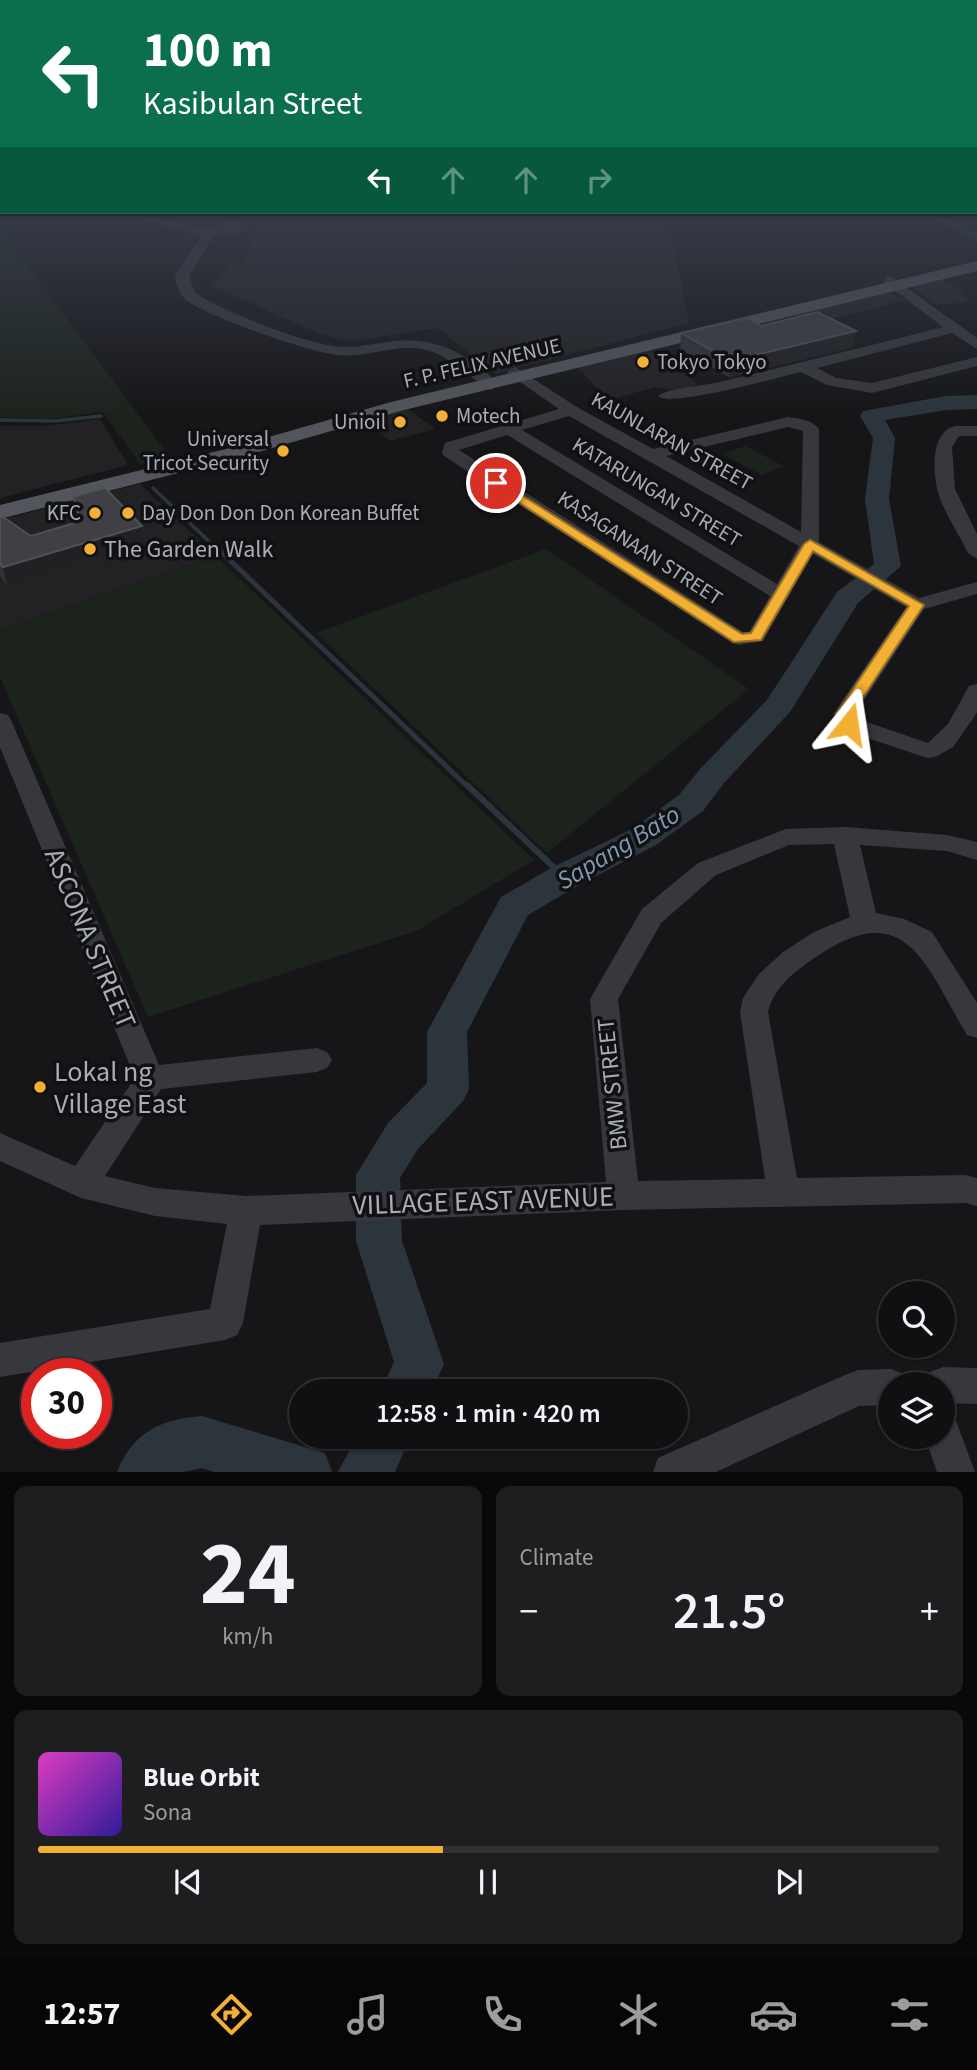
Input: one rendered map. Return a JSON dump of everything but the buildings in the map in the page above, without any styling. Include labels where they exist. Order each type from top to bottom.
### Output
[{"type":"main road","name":"F. P. FELIX AVENUE","points":[[0,504],[908,279]]},
{"type":"main road","name":"F. P. FELIX AVENUE","points":[[0,512],[237,452],[501,378]]},
{"type":"street","points":[[182,284],[184,279]]},
{"type":"street","points":[[182,284],[197,279]]},
{"type":"street","points":[[199,279],[205,294],[257,321]]},
{"type":"street","points":[[894,282],[977,345]]},
{"type":"street","points":[[182,284],[190,296],[257,321]]},
{"type":"street","name":"KAUNLARAN STREET","points":[[257,321],[334,351],[406,345],[430,346],[570,410],[810,544]]},
{"type":"street","points":[[666,396],[686,394],[955,328]]},
{"type":"street","points":[[803,366],[832,382],[872,388],[977,361]]},
{"type":"street","name":"KASAGANAAN STREET","points":[[570,410],[456,445],[451,447],[450,453],[739,639],[756,637],[782,595]]},
{"type":"street","points":[[650,455],[788,422],[811,429],[810,544],[782,595]]},
{"type":"street","name":"KATARUNGAN STREET","points":[[509,429],[782,595]]},
{"type":"street","points":[[977,431],[955,431],[944,447],[947,489],[968,515],[977,553]]},
{"type":"street","points":[[810,544],[917,605]]},
{"type":"street","points":[[977,588],[917,605],[844,714],[849,724],[929,751],[936,750],[967,731],[977,691]]},
{"type":"street","name":"ASCONA STREET","points":[[0,720],[150,1078]]},
{"type":"street","points":[[845,835],[865,922]]},
{"type":"street","name":"BMW STREET","points":[[623,1195],[604,999],[651,916],[707,869],[786,837],[845,835],[947,843],[977,851]]},
{"type":"street","points":[[783,1192],[754,1012],[760,992],[777,973],[828,936],[865,922],[894,925],[909,930],[922,939],[977,1027]]},
{"type":"street","points":[[81,1184],[144,1093],[150,1078],[317,1060]]},
{"type":"street","name":"VILLAGE EAST AVENUE","points":[[0,1146],[81,1184],[155,1202],[246,1210],[623,1195],[977,1192]]},
{"type":"street","points":[[0,1360],[225,1323],[246,1210]]},
{"type":"street","points":[[955,1385],[977,1386]]},
{"type":"street","points":[[673,1472],[859,1388],[878,1387]]},
{"type":"street","points":[[948,1449],[956,1472]]},
{"type":"shaded area","points":[[0,279],[37,279],[169,456],[140,464],[103,412],[48,419],[0,417]]},
{"type":"shaded area","points":[[216,279],[680,279],[689,323],[495,374],[438,328],[354,341],[337,339],[210,285]]},
{"type":"shaded area","points":[[943,279],[966,293],[961,294],[971,302],[936,305],[912,286]]},
{"type":"shaded area","points":[[883,290],[906,300],[816,323],[795,312]]},
{"type":"shaded area","points":[[647,349],[699,384],[679,391],[656,387],[609,400],[578,368]]},
{"type":"shaded area","points":[[408,409],[435,429],[391,441],[363,421]]},
{"type":"shaded area","points":[[100,419],[128,465],[0,498],[0,426],[45,426]]},
{"type":"shaded area","points":[[745,446],[784,466],[762,475],[722,454]]},
{"type":"shaded area","points":[[140,484],[216,556],[0,630],[0,520]]},
{"type":"shaded area","points":[[546,549],[749,689],[547,853],[316,633]]},
{"type":"shaded area","points":[[216,556],[534,860],[416,931],[148,1017],[0,677],[0,630]]},
{"type":"waterway","name":"Sapang Bato","points":[[412,1379],[419,1364],[379,1241],[378,1175],[403,1136],[448,1089],[447,1032],[514,906],[564,877],[644,837],[691,803],[712,776],[779,706],[847,598],[888,566],[877,499],[884,438],[871,416],[946,403],[977,402]]},
{"type":"waterway","points":[[0,420],[55,421],[101,416]]},
{"type":"waterway","points":[[153,488],[216,548]]},
{"type":"waterway","points":[[215,546],[468,787]]},
{"type":"waterway","points":[[467,785],[564,877]]},
{"type":"waterway","name":"Sapang Bato","points":[[143,1472],[174,1444],[202,1442],[306,1472]]},
{"type":"waterway","name":"Sapang Bato","points":[[364,1472],[368,1470],[378,1449]]},
{"type":"place","name":"Tokyo Tokyo","points":[[643,362]]},
{"type":"place","name":"Motech","points":[[442,416]]},
{"type":"place","name":"Unioil","points":[[400,422]]},
{"type":"place","name":"Universal Tricot Security","points":[[283,451]]},
{"type":"place","name":"KFC","points":[[95,513]]},
{"type":"place","name":"Day Don Don Don Korean Buffet","points":[[128,513]]},
{"type":"place","name":"The Garden Walk","points":[[90,549]]},
{"type":"place","name":"Lokal ng Village East","points":[[40,1087]]},
{"type":"route","points":[[496,483],[739,639],[756,637],[810,544],[917,605],[844,714],[849,724]]}]
